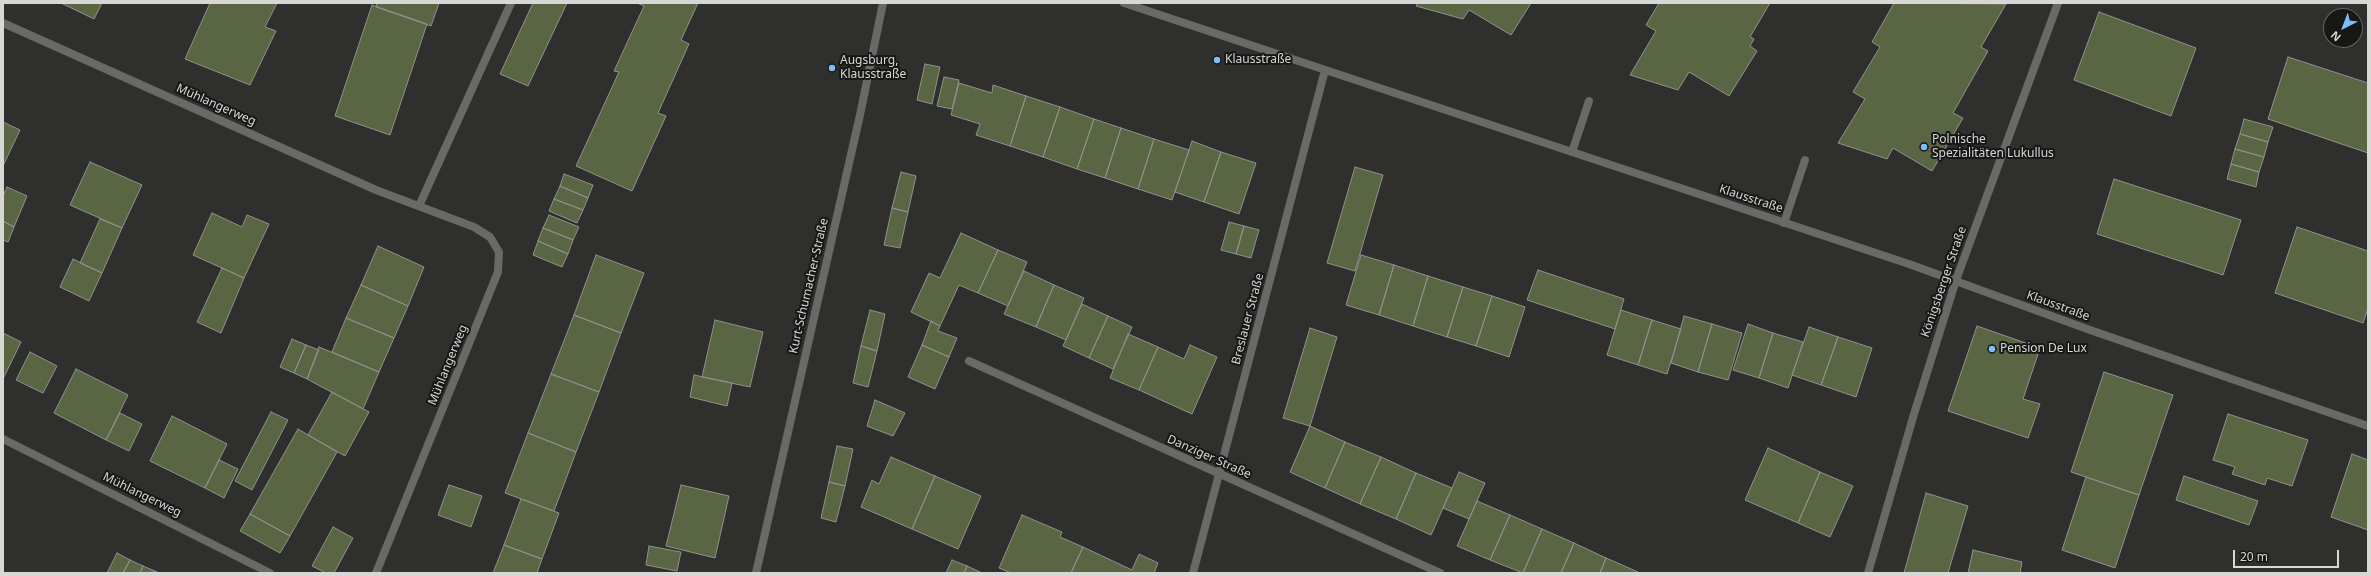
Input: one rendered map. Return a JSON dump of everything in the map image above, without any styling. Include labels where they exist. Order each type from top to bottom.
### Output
[{"type":"street","points":[[419,206],[511,3]]},
{"type":"street","name":"Kurt-Schumacher-Straße","points":[[756,573],[860,115],[883,3]]},
{"type":"street","name":"Klausstraße","points":[[1124,3],[1956,280],[2090,330],[2368,426]]},
{"type":"street","name":"Königsberger Straße","points":[[1868,573],[1914,414],[1956,280],[2058,3]]},
{"type":"street","name":"Mühlangerweg","points":[[3,23],[376,190],[474,227],[490,237],[499,252],[498,272],[376,573]]},
{"type":"street","name":"Breslauer Straße","points":[[1193,573],[1325,70]]},
{"type":"street","points":[[1572,152],[1588,101]]},
{"type":"street","points":[[1784,223],[1805,160]]},
{"type":"street","name":"Danziger Straße","points":[[969,361],[1219,475],[1440,573]]},
{"type":"street","name":"Mühlangerweg","points":[[3,439],[270,573]]},
{"type":"building","points":[[61,3],[102,3],[94,19]]},
{"type":"building","points":[[210,3],[277,3],[265,27],[276,31],[250,85],[185,59]]},
{"type":"building","points":[[377,3],[439,3],[431,26],[376,7]]},
{"type":"building","points":[[533,3],[567,3],[528,86],[500,74]]},
{"type":"building","points":[[637,3],[698,3],[681,40],[689,44],[658,113],[666,116],[632,191],[576,166],[619,72],[614,71],[644,6]]},
{"type":"building","points":[[1418,3],[1531,3],[1511,35],[1469,10],[1463,19],[1416,6]]},
{"type":"building","points":[[1659,3],[1770,3],[1750,37],[1754,39],[1750,46],[1757,51],[1729,96],[1689,72],[1678,90],[1630,75],[1656,31],[1646,25]]},
{"type":"building","points":[[1894,3],[2006,4],[1981,47],[1988,51],[1953,113],[1963,118],[1932,171],[1893,148],[1887,159],[1838,143],[1865,99],[1853,92],[1880,47],[1872,42]]},
{"type":"building","points":[[372,5],[427,24],[390,135],[335,116]]},
{"type":"building","points":[[2099,12],[2196,48],[2171,116],[2074,80]]},
{"type":"building","points":[[2288,57],[2368,83],[2368,153],[2268,119]]},
{"type":"building","points":[[925,64],[940,67],[932,104],[917,100]]},
{"type":"building","points":[[944,77],[959,80],[952,109],[937,106]]},
{"type":"building","points":[[959,83],[992,93],[993,85],[1026,96],[1010,146],[976,135],[980,124],[951,115]]},
{"type":"building","points":[[1026,96],[1060,107],[1043,157],[1010,146]]},
{"type":"building","points":[[1060,107],[1094,119],[1077,169],[1043,157]]},
{"type":"building","points":[[1094,119],[1121,128],[1105,178],[1077,169]]},
{"type":"building","points":[[2244,119],[2273,127],[2268,142],[2240,134]]},
{"type":"building","points":[[3,122],[20,130],[3,166]]},
{"type":"building","points":[[1121,128],[1154,139],[1138,189],[1105,178]]},
{"type":"building","points":[[2240,134],[2268,142],[2264,157],[2235,149]]},
{"type":"building","points":[[1154,139],[1189,150],[1172,200],[1138,189]]},
{"type":"building","points":[[1192,141],[1221,152],[1204,202],[1175,192]]},
{"type":"building","points":[[2235,149],[2264,157],[2259,172],[2231,164]]},
{"type":"building","points":[[1221,152],[1256,163],[1239,214],[1204,202]]},
{"type":"building","points":[[90,162],[142,185],[122,228],[70,205]]},
{"type":"building","points":[[2231,164],[2259,172],[2256,187],[2227,179]]},
{"type":"building","points":[[1355,167],[1383,175],[1355,271],[1327,263]]},
{"type":"building","points":[[901,172],[916,176],[908,212],[892,208]]},
{"type":"building","points":[[564,174],[593,185],[588,198],[560,186]]},
{"type":"building","points":[[2114,179],[2241,220],[2223,275],[2097,234]]},
{"type":"building","points":[[560,186],[588,198],[583,210],[554,199]]},
{"type":"building","points":[[7,187],[27,196],[14,227],[3,221],[3,196]]},
{"type":"building","points":[[554,199],[583,210],[577,223],[549,211]]},
{"type":"building","points":[[892,208],[908,212],[900,248],[884,245]]},
{"type":"building","points":[[212,213],[242,227],[247,215],[269,224],[244,278],[193,255]]},
{"type":"building","points":[[549,215],[579,227],[573,240],[543,228]]},
{"type":"building","points":[[100,219],[122,228],[102,273],[80,263]]},
{"type":"building","points":[[3,221],[14,227],[8,242],[3,240]]},
{"type":"building","points":[[1229,222],[1244,226],[1236,254],[1221,250]]},
{"type":"building","points":[[1244,226],[1259,230],[1251,258],[1236,254]]},
{"type":"building","points":[[2297,227],[2368,251],[2368,308],[2363,323],[2275,293]]},
{"type":"building","points":[[543,228],[573,240],[568,254],[538,241]]},
{"type":"building","points":[[961,233],[998,250],[978,293],[959,285],[940,326],[911,312],[929,273],[940,278]]},
{"type":"building","points":[[538,241],[568,254],[562,267],[533,255]]},
{"type":"building","points":[[378,246],[424,267],[408,306],[361,285]]},
{"type":"building","points":[[998,250],[1027,262],[1008,306],[978,293]]},
{"type":"building","points":[[596,255],[644,273],[621,333],[574,315]]},
{"type":"building","points":[[1361,255],[1394,265],[1379,315],[1346,305]]},
{"type":"building","points":[[73,259],[102,273],[89,301],[60,287]]},
{"type":"building","points":[[1394,265],[1428,276],[1413,326],[1379,315]]},
{"type":"building","points":[[222,268],[244,278],[221,333],[197,322]]},
{"type":"building","points":[[1538,270],[1624,299],[1615,329],[1527,300]]},
{"type":"building","points":[[1024,271],[1054,285],[1036,327],[1004,314]]},
{"type":"building","points":[[1428,276],[1463,287],[1447,337],[1413,326]]},
{"type":"building","points":[[361,285],[408,306],[394,338],[346,318]]},
{"type":"building","points":[[1054,285],[1084,298],[1066,340],[1036,327]]},
{"type":"building","points":[[1463,287],[1492,296],[1476,346],[1447,337]]},
{"type":"building","points":[[1492,296],[1525,307],[1509,357],[1476,346]]},
{"type":"building","points":[[1082,304],[1108,316],[1089,358],[1063,346]]},
{"type":"building","points":[[870,310],[885,314],[877,351],[861,346]]},
{"type":"building","points":[[1621,310],[1652,320],[1638,365],[1607,355]]},
{"type":"building","points":[[574,315],[621,333],[599,392],[551,374]]},
{"type":"building","points":[[1108,316],[1132,327],[1113,369],[1089,358]]},
{"type":"building","points":[[1684,316],[1712,324],[1698,372],[1671,363]]},
{"type":"building","points":[[346,318],[394,338],[379,372],[332,352]]},
{"type":"building","points":[[715,320],[763,332],[750,387],[702,377]]},
{"type":"building","points":[[1652,320],[1681,329],[1667,374],[1638,365]]},
{"type":"building","points":[[931,321],[940,326],[938,331],[957,338],[949,357],[922,345]]},
{"type":"building","points":[[1712,324],[1742,333],[1728,380],[1698,372]]},
{"type":"building","points":[[1748,324],[1773,333],[1759,378],[1733,370]]},
{"type":"building","points":[[1977,326],[2040,348],[2023,399],[2040,404],[2028,438],[1948,411]]},
{"type":"building","points":[[1809,327],[1838,337],[1821,385],[1792,375]]},
{"type":"building","points":[[1310,328],[1337,337],[1310,426],[1283,418]]},
{"type":"building","points":[[3,333],[21,342],[3,379]]},
{"type":"building","points":[[1773,333],[1803,342],[1788,388],[1759,378]]},
{"type":"building","points":[[1128,334],[1158,347],[1139,390],[1110,378]]},
{"type":"building","points":[[1838,337],[1872,348],[1856,397],[1821,385]]},
{"type":"building","points":[[292,339],[306,345],[294,373],[280,367]]},
{"type":"building","points":[[306,345],[319,350],[307,379],[294,373]]},
{"type":"building","points":[[922,345],[949,357],[935,389],[908,377]]},
{"type":"building","points":[[1190,345],[1217,357],[1192,414],[1139,390],[1158,347],[1184,359]]},
{"type":"building","points":[[861,346],[877,351],[868,387],[853,383]]},
{"type":"building","points":[[319,347],[379,372],[363,409],[307,379]]},
{"type":"building","points":[[30,352],[57,366],[43,393],[16,380]]},
{"type":"building","points":[[76,369],[128,395],[106,440],[54,413]]},
{"type":"building","points":[[2104,372],[2173,395],[2139,495],[2071,472]]},
{"type":"building","points":[[551,374],[599,392],[576,452],[528,433]]},
{"type":"building","points":[[694,375],[732,383],[727,406],[690,397]]},
{"type":"building","points":[[332,392],[369,412],[345,456],[308,435]]},
{"type":"building","points":[[875,400],[905,413],[893,436],[867,426]]},
{"type":"building","points":[[271,412],[288,420],[252,490],[235,481]]},
{"type":"building","points":[[120,413],[142,424],[129,451],[106,440]]},
{"type":"building","points":[[2228,414],[2308,440],[2292,486],[2267,478],[2265,485],[2232,474],[2235,467],[2213,460]]},
{"type":"building","points":[[172,416],[227,444],[205,488],[150,461]]},
{"type":"building","points":[[1310,426],[1345,442],[1325,488],[1290,472]]},
{"type":"building","points":[[298,429],[337,452],[290,536],[250,514]]},
{"type":"building","points":[[528,433],[576,452],[554,511],[505,493]]},
{"type":"building","points":[[1345,442],[1381,457],[1360,504],[1325,488]]},
{"type":"building","points":[[837,446],[853,449],[845,486],[829,482]]},
{"type":"building","points":[[1768,448],[1820,472],[1798,523],[1745,500]]},
{"type":"building","points":[[2352,454],[2368,460],[2368,530],[2331,517]]},
{"type":"building","points":[[891,457],[935,476],[912,529],[861,507],[872,480],[879,484]]},
{"type":"building","points":[[1381,457],[1416,473],[1396,519],[1360,504]]},
{"type":"building","points":[[219,460],[238,469],[224,498],[205,488]]},
{"type":"building","points":[[1459,472],[1485,483],[1469,519],[1443,508]]},
{"type":"building","points":[[1820,472],[1853,486],[1830,537],[1798,523]]},
{"type":"building","points":[[1416,473],[1452,488],[1431,535],[1396,519]]},
{"type":"building","points":[[935,476],[981,496],[958,549],[912,529]]},
{"type":"building","points":[[2184,476],[2258,501],[2249,525],[2176,500]]},
{"type":"building","points":[[2086,477],[2139,495],[2115,568],[2062,550]]},
{"type":"building","points":[[829,482],[845,486],[836,522],[821,518]]},
{"type":"building","points":[[449,485],[482,496],[471,527],[438,515]]},
{"type":"building","points":[[681,485],[729,496],[715,558],[666,546]]},
{"type":"building","points":[[1926,493],[1968,506],[1948,573],[1904,573]]},
{"type":"building","points":[[521,499],[559,513],[542,559],[504,545]]},
{"type":"building","points":[[1477,501],[1510,515],[1490,560],[1457,546]]},
{"type":"building","points":[[250,514],[290,536],[280,553],[240,531]]},
{"type":"building","points":[[1022,515],[1062,532],[1060,537],[1083,547],[1071,573],[1011,573],[999,568]]},
{"type":"building","points":[[1510,515],[1542,529],[1523,573],[1490,560]]},
{"type":"building","points":[[333,527],[353,538],[334,573],[326,573],[312,566]]},
{"type":"building","points":[[1542,529],[1574,543],[1561,573],[1523,573]]},
{"type":"building","points":[[1574,543],[1606,558],[1600,573],[1561,573]]},
{"type":"building","points":[[504,545],[542,559],[537,573],[493,573]]},
{"type":"building","points":[[649,546],[681,552],[677,571],[646,565]]},
{"type":"building","points":[[1083,547],[1132,570],[1139,554],[1158,563],[1154,573],[1071,573]]},
{"type":"building","points":[[1973,550],[2022,562],[2020,573],[1968,573]]},
{"type":"building","points":[[117,553],[130,560],[123,573],[107,573]]},
{"type":"building","points":[[1606,558],[1638,572],[1638,573],[1600,573]]},
{"type":"building","points":[[130,560],[143,566],[140,573],[123,573]]},
{"type":"building","points":[[952,560],[967,566],[964,573],[946,573]]},
{"type":"building","points":[[143,566],[157,572],[140,573]]},
{"type":"building","points":[[967,566],[982,573],[964,573]]},
{"type":"place","name":"Klausstraße","points":[[1217,60]]},
{"type":"place","name":"Augsburg, Klausstraße","points":[[832,68]]},
{"type":"place","name":"Polnische Spezialitäten Lukullus","points":[[1924,147]]},
{"type":"place","name":"Pension De Lux","points":[[1992,349]]}]
